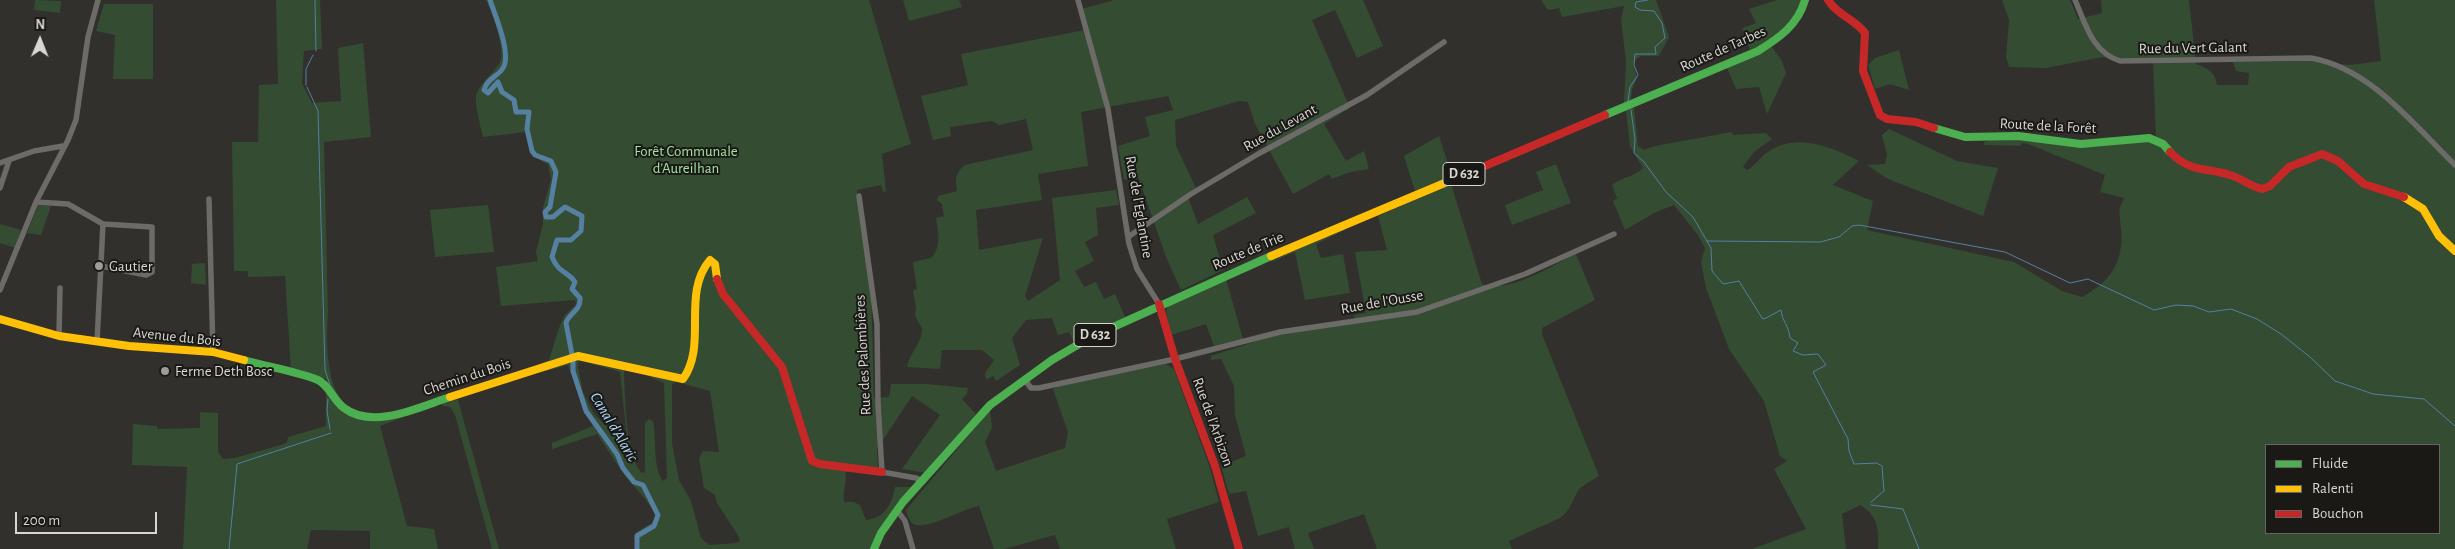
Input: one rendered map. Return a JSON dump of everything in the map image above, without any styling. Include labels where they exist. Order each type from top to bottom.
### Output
[{"type":"street","points":[[0,290],[36,202],[63,146],[68,140],[76,120],[88,37],[98,0]]},
{"type":"street","name":"Rue de l'Eglantine","points":[[1078,0],[1108,109],[1128,237],[1137,269],[1159,304]]},
{"type":"street","name":"Route de Tarbes","points":[[1625,106],[1758,51],[1777,40],[1797,19],[1805,0]]},
{"type":"street","name":"Route de la Forêt","points":[[1828,0],[1839,13],[1857,22],[1865,33],[1863,64],[1865,78],[1874,106],[1880,115],[1887,119],[1916,122],[1965,137],[2018,136],[2081,144],[2149,138],[2163,144],[2180,162],[2190,168],[2231,175],[2262,189],[2270,186],[2289,167],[2322,154],[2338,161],[2364,184],[2408,198],[2417,204],[2423,209],[2439,236],[2455,251]]},
{"type":"street","name":"Rue du Vert Galant","points":[[2075,0],[2092,39],[2101,52],[2120,61],[2311,58],[2328,61],[2345,68],[2367,81],[2455,165]]},
{"type":"street","name":"Rue du Levant","points":[[1128,237],[1191,194],[1250,158],[1366,95],[1444,42]]},
{"type":"street","name":"Route de Trie","points":[[922,481],[990,405],[1090,337],[1159,304],[1625,106]]},
{"type":"street","points":[[0,163],[9,161],[15,156],[63,146]]},
{"type":"street","points":[[0,188],[9,161]]},
{"type":"street","name":"Rue des Palombières","points":[[859,196],[877,324],[878,404],[882,472]]},
{"type":"street","points":[[209,199],[213,352]]},
{"type":"street","points":[[36,202],[68,204],[103,224],[152,226],[152,272],[146,274],[101,266]]},
{"type":"street","points":[[97,342],[103,224]]},
{"type":"street","name":"Rue de l'Ousse","points":[[1025,380],[1031,388],[1039,388],[1175,359],[1280,332],[1417,312],[1525,274],[1614,234]]},
{"type":"street","name":"Chemin du Bois","points":[[366,418],[381,417],[417,408],[572,357],[683,378],[690,369],[694,301],[700,274],[710,260],[715,264],[717,283],[723,294],[782,367],[812,461],[820,464],[882,472]]},
{"type":"street","points":[[59,336],[60,288]]},
{"type":"street","name":"Rue de l'Arbizon","points":[[1159,304],[1175,359],[1215,466],[1236,548]]},
{"type":"street","name":"Avenue du Bois","points":[[0,319],[59,336],[97,342],[213,352],[320,381],[342,407],[353,414],[366,418]]},
{"type":"street","points":[[882,472],[916,478],[922,481]]},
{"type":"street","name":"D 632","points":[[874,549],[885,527],[897,510],[922,481]]},
{"type":"street","points":[[897,510],[905,521],[913,549]]},
{"type":"green space","points":[[35,0],[61,1],[60,13],[34,10]]},
{"type":"green space","points":[[276,0],[320,0],[322,49],[304,51],[302,83],[312,103],[341,101],[338,48],[363,43],[371,137],[324,142],[329,366],[337,392],[343,402],[352,410],[363,415],[383,416],[401,414],[404,417],[380,426],[407,526],[434,529],[438,549],[370,549],[370,531],[311,530],[307,549],[183,549],[187,467],[132,465],[133,424],[157,426],[157,429],[200,428],[200,412],[218,413],[218,452],[223,459],[235,458],[284,444],[287,442],[288,437],[326,426],[326,393],[330,389],[326,379],[291,370],[285,276],[248,277],[248,271],[234,271],[232,142],[258,142],[259,85],[278,84]]},
{"type":"green space","name":"Forêt Communale d'Aureilhan","points":[[486,0],[869,0],[911,144],[882,154],[886,191],[883,192],[881,185],[857,190],[871,287],[874,398],[889,397],[891,384],[927,384],[968,388],[967,394],[962,399],[976,414],[926,473],[902,469],[940,415],[912,396],[877,449],[878,470],[845,472],[844,502],[854,502],[860,505],[866,520],[873,519],[883,513],[890,504],[895,487],[914,487],[870,549],[635,549],[635,533],[655,521],[654,512],[625,476],[597,434],[552,449],[552,443],[593,426],[586,414],[568,365],[546,371],[542,363],[549,360],[560,325],[565,315],[576,304],[575,300],[501,306],[496,267],[538,261],[536,252],[543,224],[543,207],[551,180],[548,164],[538,159],[531,152],[526,132],[483,137],[476,95],[499,64],[501,58],[498,32]],"holes":[[[579,360],[620,372],[629,457],[611,431],[594,414],[583,392],[578,367]],[[624,370],[644,374],[664,383],[667,478],[663,481],[657,468],[653,421],[649,419],[645,423],[645,472],[642,473],[636,465],[632,453],[626,409]],[[677,382],[710,391],[719,452],[703,451],[699,458],[704,488],[715,495],[717,503],[739,537],[740,541],[736,543],[709,545],[701,538],[691,501],[679,480],[672,443],[672,384]]]},
{"type":"green space","points":[[903,0],[959,0],[962,7],[909,21]]},
{"type":"green space","points":[[1114,0],[1363,0],[1383,46],[1357,58],[1335,10],[1312,20],[1350,108],[1324,124],[1346,161],[1364,151],[1369,169],[1350,172],[1332,179],[1329,174],[1293,194],[1255,124],[1248,102],[1239,101],[1175,120],[1176,146],[1196,188],[1187,194],[1198,224],[1247,197],[1256,213],[1213,235],[1223,270],[1181,290],[1166,257],[1138,176],[1124,180],[1118,146],[1150,136],[1145,117],[1173,110],[1168,96],[1081,112],[1088,166],[1038,174],[1042,200],[976,210],[979,250],[1043,238],[1025,296],[1028,301],[1060,280],[1052,198],[1116,190],[1119,205],[1096,208],[1098,235],[1085,242],[1094,261],[1075,271],[1084,287],[1096,282],[1104,299],[1115,294],[1125,317],[1074,342],[1069,332],[1058,335],[1052,318],[1026,320],[1012,338],[1020,365],[996,381],[993,376],[986,380],[985,373],[994,360],[982,350],[942,350],[940,369],[907,367],[922,334],[922,329],[915,315],[916,308],[913,290],[917,289],[913,262],[931,258],[937,249],[938,229],[936,218],[944,216],[942,204],[937,200],[938,196],[957,191],[956,176],[965,165],[1033,150],[1026,119],[999,125],[992,121],[950,127],[951,136],[933,140],[921,96],[968,85],[961,54],[1085,30],[1078,10]]},
{"type":"green space","points":[[1541,0],[1656,0],[1669,37],[1659,56],[1641,56],[1635,60],[1633,64],[1637,78],[1632,90],[1631,100],[1624,103],[1626,61],[1621,20],[1624,6],[1562,17],[1559,8],[1548,10]]},
{"type":"green space","points":[[1777,0],[1802,0],[1802,3],[1780,31],[1750,50],[1742,28],[1756,23],[1749,9]]},
{"type":"green space","points":[[2002,0],[2070,0],[2078,19],[2102,13],[2101,0],[2189,0],[2196,64],[2210,71],[2215,77],[2217,85],[2248,85],[2249,73],[2236,71],[2233,62],[2310,61],[2350,65],[2381,61],[2374,0],[2455,0],[2455,549],[1878,549],[1878,535],[1874,518],[1860,505],[1842,514],[1846,549],[1752,549],[1806,529],[1774,469],[1787,461],[1780,456],[1764,401],[1729,349],[1706,288],[1701,262],[1705,248],[1698,235],[1674,205],[1656,212],[1625,230],[1613,201],[1617,198],[1612,185],[1643,168],[1630,146],[1626,110],[1634,106],[1638,146],[1644,150],[1655,146],[1732,132],[1733,135],[1766,133],[1772,139],[1754,152],[1743,167],[1747,170],[1768,152],[1790,143],[1814,144],[1837,151],[1859,161],[1833,185],[1873,201],[1867,230],[2014,262],[2062,291],[2082,297],[2108,277],[2118,261],[2121,240],[2120,210],[2124,198],[2100,192],[2105,175],[2028,144],[2022,143],[2020,146],[1984,145],[1984,142],[1990,140],[2029,140],[2094,147],[2154,141],[2156,137],[2153,63],[2116,62],[2103,57],[2046,68],[2009,67],[2006,57],[2009,20]]},
{"type":"green space","points":[[104,4],[153,4],[153,79],[113,79],[115,35],[96,31]]},
{"type":"green space","points":[[1772,47],[1782,61],[1786,73],[1767,114],[1759,87],[1736,89],[1727,68]]},
{"type":"green space","points":[[1899,50],[1909,90],[1890,84],[1875,89],[1868,65],[1875,58]]},
{"type":"green space","points":[[1889,129],[1957,161],[1998,168],[1983,216],[1888,179],[1867,165],[1885,164],[1887,155],[1882,135]]},
{"type":"green space","points":[[1439,136],[1452,176],[1415,191],[1404,156]]},
{"type":"green space","points":[[1556,164],[1571,203],[1512,225],[1505,205],[1543,190],[1536,172]]},
{"type":"green space","points":[[1451,184],[1482,284],[1493,286],[1517,282],[1576,254],[1595,300],[1542,328],[1542,334],[1599,476],[1580,489],[1569,509],[1560,518],[1509,541],[1512,549],[1377,549],[1364,514],[1308,533],[1314,549],[1295,549],[1289,527],[1258,536],[1246,491],[1229,494],[1221,466],[1246,456],[1235,415],[1234,386],[1221,359],[1211,360],[1211,356],[1272,336],[1286,329],[1309,325],[1309,330],[1356,323],[1354,315],[1366,313],[1355,252],[1387,250],[1378,216]]},
{"type":"green space","points":[[38,205],[51,206],[41,235],[27,233]]},
{"type":"green space","points":[[488,205],[494,252],[435,257],[430,210]]},
{"type":"green space","points":[[0,224],[21,230],[15,248],[0,243]]},
{"type":"green space","points":[[1345,227],[1345,230],[1316,244],[1321,258],[1343,254],[1350,293],[1305,300],[1295,252],[1271,262],[1270,259]]},
{"type":"green space","points":[[205,263],[206,285],[191,283],[192,264]]},
{"type":"green space","points":[[1226,279],[1243,339],[1214,346],[1206,324],[1171,335],[1166,311],[1168,305]]},
{"type":"green space","points":[[1166,364],[1174,369],[1210,468],[1219,502],[1167,519],[1176,549],[1060,549],[1055,535],[1004,549],[994,549],[979,506],[927,524],[914,524],[910,520],[906,510],[990,410],[992,428],[985,442],[996,471],[1065,448],[1068,432],[1053,389],[1061,385]]},
{"type":"green space","points":[[454,399],[458,400],[499,549],[492,549],[455,415],[450,407],[443,406],[442,403]]},
{"type":"waterway","points":[[315,0],[316,51]]},
{"type":"waterway","name":"Canal d'Alaric","points":[[490,0],[502,34],[505,62],[501,71],[488,83],[484,90],[488,93],[498,82],[502,92],[514,100],[516,112],[529,112],[527,129],[532,151],[535,155],[551,161],[556,172],[550,207],[545,212],[546,217],[553,217],[565,207],[582,216],[581,231],[571,240],[557,240],[552,257],[558,267],[575,282],[572,289],[580,298],[579,306],[566,323],[573,360],[573,371],[586,411],[617,454],[623,468],[634,482],[643,485],[658,515],[654,526],[637,536],[637,549]]},
{"type":"waterway","points":[[1628,101],[1630,87],[1638,75],[1634,65],[1635,54],[1656,54],[1655,47],[1665,38],[1662,23],[1654,11],[1640,10],[1635,7],[1636,2],[1648,0]]},
{"type":"waterway","points":[[306,85],[306,69],[313,55]]},
{"type":"waterway","points":[[307,87],[318,111],[325,370],[331,388]]},
{"type":"waterway","points":[[1631,110],[1635,139],[1634,153],[1644,162],[1666,192],[1693,217],[1711,248],[1712,271],[1723,284],[1739,281],[1762,318],[1764,319],[1781,310],[1790,338],[1798,343],[1793,351],[1803,355],[1818,354],[1826,365],[1813,372],[1848,439],[1849,451],[1854,464],[1877,463],[1882,466],[1884,491],[1871,502]]},
{"type":"waterway","points":[[1707,241],[1820,242],[1839,237],[1852,226],[1859,225],[2005,252],[2070,283],[2088,279],[2154,310],[2176,305],[2193,306],[2209,312],[2231,309],[2257,319],[2281,334],[2310,357],[2335,381],[2373,394],[2424,399],[2455,426]]},
{"type":"waterway","points":[[328,399],[327,411],[330,429]]},
{"type":"waterway","points":[[229,549],[237,464],[331,433]]},
{"type":"waterway","points":[[1871,505],[1903,509],[1919,549]]},
{"type":"traffic: fast","points":[[1605,115],[1758,51],[1780,36],[1793,24],[1805,0]]},
{"type":"traffic: fast","points":[[1934,128],[1965,137],[2018,136],[2081,144],[2149,138],[2163,144],[2170,152]]},
{"type":"traffic: fast","points":[[874,549],[881,533],[903,502],[990,405],[1052,360],[1091,337],[1271,256]]},
{"type":"traffic: fast","points":[[244,360],[318,380],[322,382],[344,408],[368,417],[382,417],[410,411],[450,397]]},
{"type":"traffic: slow","points":[[1271,256],[1466,174]]},
{"type":"traffic: slow","points":[[2404,197],[2423,209],[2439,236],[2455,251]]},
{"type":"traffic: slow","points":[[450,397],[578,356],[683,379],[690,365],[694,350],[697,288],[702,273],[710,260],[715,264],[717,279]]},
{"type":"traffic: slow","points":[[0,319],[59,336],[129,346],[213,352],[244,360]]},
{"type":"traffic: jam","points":[[1828,0],[1836,10],[1865,33],[1863,71],[1880,115],[1887,119],[1916,122],[1934,128]]},
{"type":"traffic: jam","points":[[1466,174],[1605,115]]},
{"type":"traffic: jam","points":[[2170,152],[2191,166],[2230,175],[2262,189],[2270,186],[2289,167],[2322,154],[2338,161],[2364,184],[2404,197]]},
{"type":"traffic: jam","points":[[717,279],[723,294],[782,367],[812,461],[820,464],[882,472]]},
{"type":"traffic: jam","points":[[1159,304],[1175,359],[1215,466],[1239,549]]},
{"type":"place","name":"Gautier","points":[[99,266]]},
{"type":"place","name":"Ferme Deth Bosc","points":[[165,371]]}]
